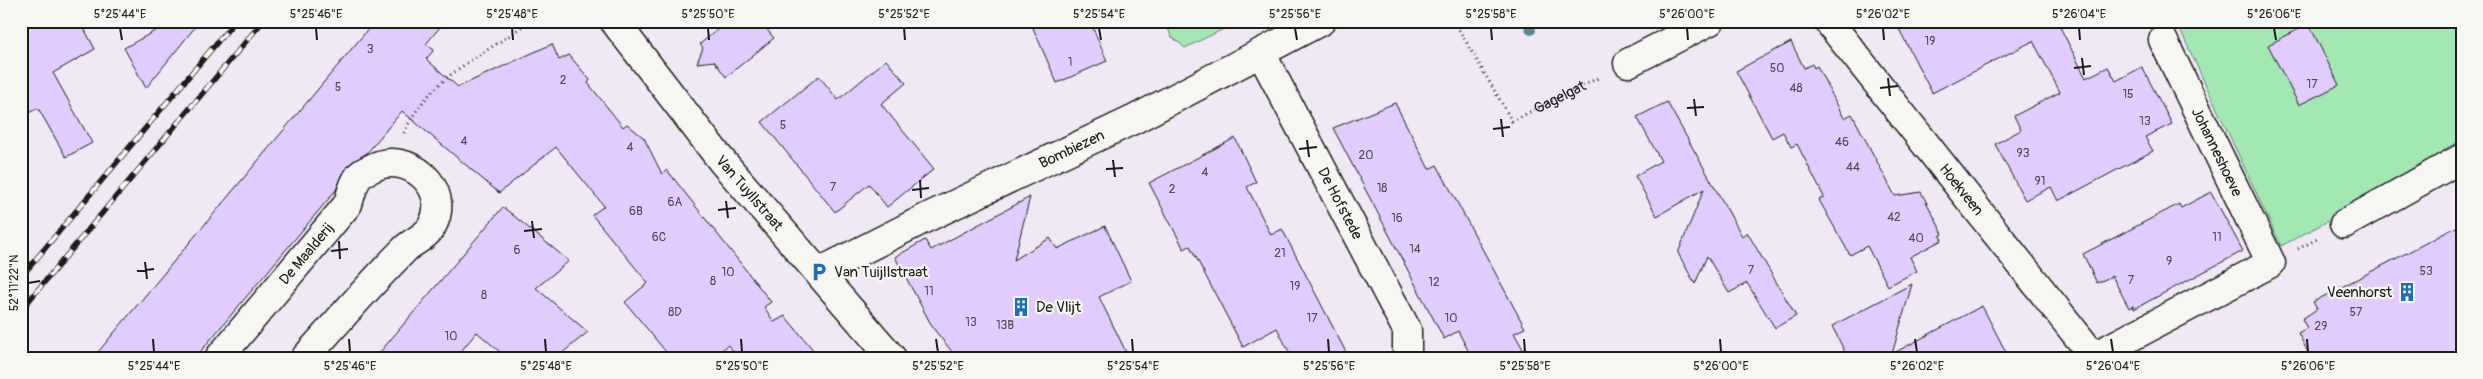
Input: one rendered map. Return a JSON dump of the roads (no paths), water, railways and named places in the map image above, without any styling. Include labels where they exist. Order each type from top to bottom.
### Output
[{"type":"street","name":"Van Tuyllstraat","points":[[614,21],[721,160],[892,358]]},
{"type":"street","name":"Bombiezen","points":[[818,272],[926,218],[1135,119],[1322,21]]},
{"type":"street","points":[[1628,63],[1710,21]]},
{"type":"street","name":"Hoekveen","points":[[1828,21],[2093,357]]},
{"type":"street","name":"Johanneshoeve","points":[[2093,357],[2271,264],[2163,40]]},
{"type":"street","name":"De Hofstede","points":[[1261,53],[1407,330],[1407,358]]},
{"type":"street","points":[[2344,224],[2462,158]]},
{"type":"street","name":"De Maalderij","points":[[219,358],[348,204],[353,187],[360,174],[378,165],[397,162],[414,167],[427,179],[435,194],[436,211],[432,226],[407,247],[305,358]]},
{"type":"waterway","points":[[1527,21],[1531,30]]},
{"type":"railway","points":[[21,277],[235,21]]},
{"type":"railway","points":[[21,310],[263,21]]},
{"type":"place","name":"Van Tuijllstraat","points":[[819,272]]},
{"type":"place","name":"Veenhorst","points":[[2407,292]]},
{"type":"place","name":"De Vlijt","points":[[1021,307]]}]
